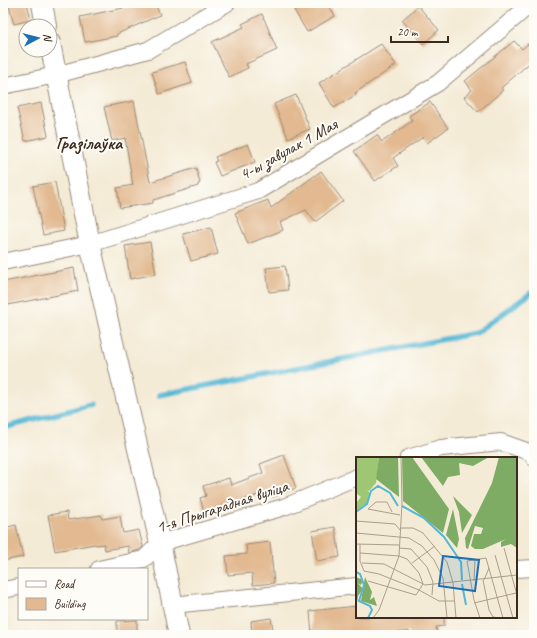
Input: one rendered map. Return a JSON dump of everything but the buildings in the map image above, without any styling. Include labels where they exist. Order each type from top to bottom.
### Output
[{"type":"street","points":[[42,3],[45,18]]},
{"type":"street","points":[[3,86],[56,75],[148,50],[227,3]]},
{"type":"street","name":"4-ы завулак 1 Мая","points":[[3,262],[90,244],[258,191],[438,83],[532,3]]},
{"type":"street","points":[[53,58],[90,244],[160,543],[179,635]]},
{"type":"street","points":[[411,457],[441,448],[501,442],[532,453],[534,458]]},
{"type":"street","name":"1-я Прыгарадная вуліца","points":[[104,568],[144,559],[160,543],[284,507],[356,477]]},
{"type":"street","points":[[517,569],[534,568]]},
{"type":"street","points":[[172,605],[356,586]]},
{"type":"street","points":[[3,590],[18,587]]},
{"type":"waterway","points":[[159,395],[476,333],[534,291]]},
{"type":"waterway","points":[[3,428],[91,405]]},
{"type":"district","name":"Гразілаўка","points":[[89,143]]}]
